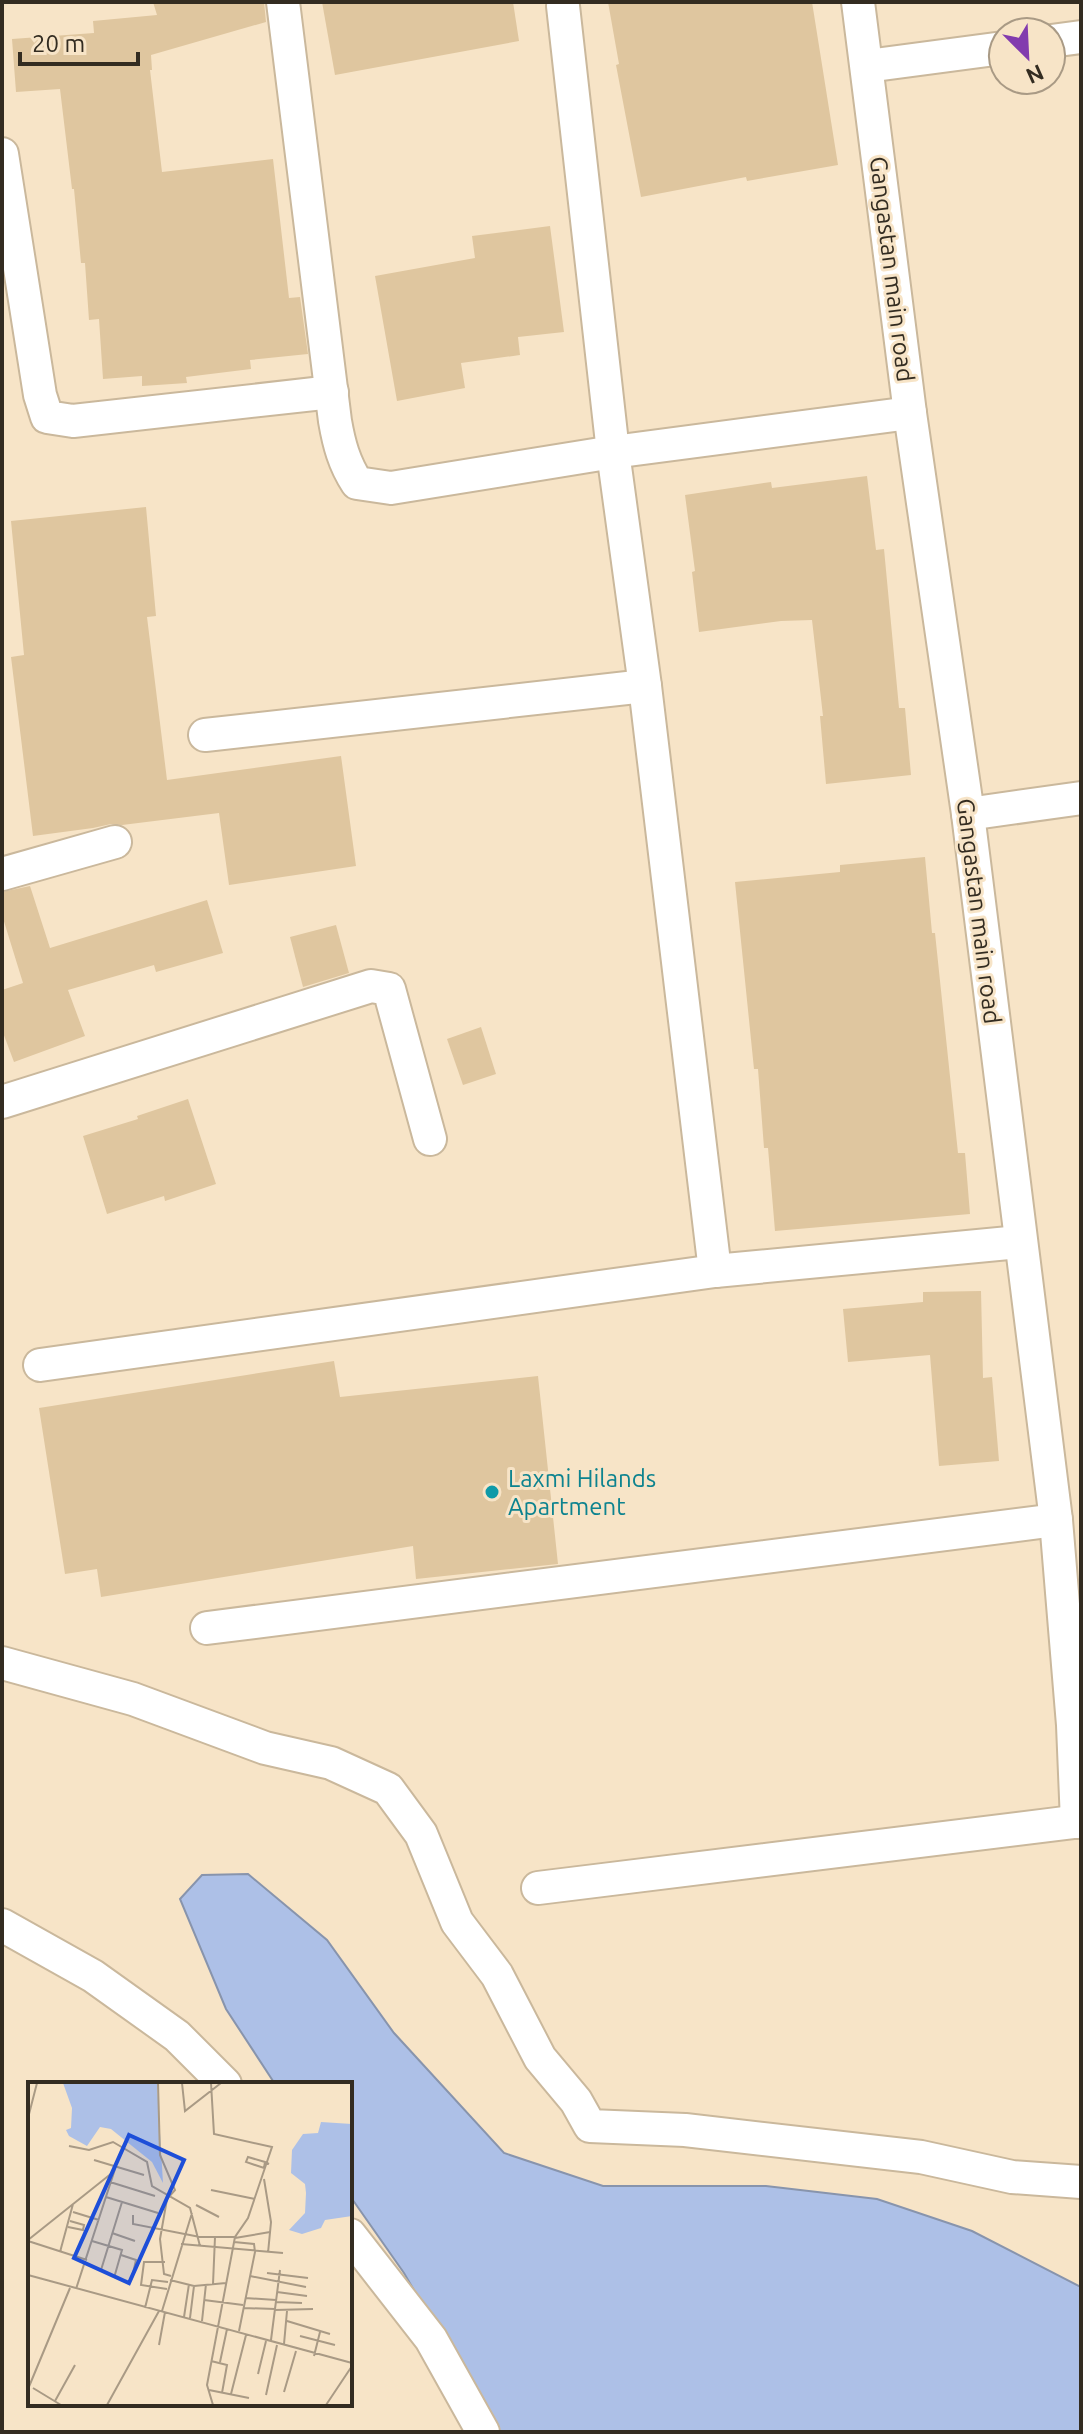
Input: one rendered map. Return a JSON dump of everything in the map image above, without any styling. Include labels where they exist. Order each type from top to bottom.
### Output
[{"type":"street","points":[[283,2],[339,445],[347,468],[357,483],[391,488],[613,452],[910,413]]},
{"type":"street","name":"Gangastan main road","points":[[858,2],[910,413],[968,814],[1056,1520],[1077,1717],[1079,1821]]},
{"type":"street","points":[[563,6],[613,452],[645,686],[715,1271]]},
{"type":"street","points":[[867,66],[987,50]]},
{"type":"street","points":[[2,154],[38,380],[47,417],[73,421],[332,392]]},
{"type":"street","points":[[205,735],[645,686]]},
{"type":"street","points":[[968,814],[1081,798]]},
{"type":"street","points":[[2,874],[115,842]]},
{"type":"street","points":[[2,1102],[371,986],[389,989],[430,1139]]},
{"type":"street","points":[[40,1365],[715,1271],[1020,1242]]},
{"type":"street","points":[[207,1628],[1056,1520]]},
{"type":"street","points":[[2,1663],[133,1699],[265,1748],[331,1763],[388,1789],[421,1834],[457,1922],[497,1975],[540,2058],[576,2101],[590,2126],[716,2133],[921,2157],[1012,2177],[1081,2182]]},
{"type":"street","points":[[538,1888],[1079,1821]]},
{"type":"street","points":[[2,1925],[93,1976],[177,2036],[223,2082]]},
{"type":"street","points":[[352,2238],[431,2339],[483,2432]]},
{"type":"water","points":[[248,1874],[327,1940],[394,2033],[504,2153],[603,2186],[766,2186],[877,2199],[972,2231],[1081,2287],[1081,2432],[496,2432],[404,2273],[352,2199],[352,2082],[274,2082],[226,2009],[180,1899],[202,1875]]},
{"type":"building","points":[[153,2],[264,2],[266,22],[151,55],[162,172],[273,159],[289,298],[300,297],[308,354],[250,360],[251,369],[186,377],[187,383],[142,386],[142,376],[103,379],[99,319],[89,320],[85,263],[81,263],[60,89],[16,92],[12,39],[94,33],[93,21],[157,15]]},
{"type":"building","points":[[322,2],[513,2],[519,41],[335,75]]},
{"type":"building","points":[[608,2],[812,2],[838,165],[747,181],[746,177],[641,197],[616,65],[619,64]]},
{"type":"building","points":[[550,226],[564,332],[518,337],[520,355],[461,363],[465,388],[397,401],[375,276],[475,258],[472,236]]},
{"type":"building","points":[[867,476],[876,550],[884,549],[899,708],[905,708],[911,775],[826,784],[820,716],[823,716],[812,620],[699,632],[685,495],[771,482],[772,488]]},
{"type":"building","points":[[146,507],[156,616],[147,617],[167,780],[341,756],[356,866],[229,885],[219,813],[33,836],[11,657],[24,655],[11,521]]},
{"type":"building","points":[[925,857],[958,1153],[965,1153],[970,1214],[775,1231],[768,1148],[764,1148],[758,1069],[754,1069],[735,882],[840,872],[840,865]]},
{"type":"building","points":[[30,886],[50,948],[207,900],[223,953],[156,972],[154,965],[68,990],[85,1036],[14,1062],[2,1030],[2,990],[23,983],[2,915],[2,892]]},
{"type":"building","points":[[336,925],[349,973],[303,987],[290,937]]},
{"type":"building","points":[[481,1027],[496,1074],[463,1085],[447,1039]]},
{"type":"building","points":[[188,1099],[216,1184],[165,1201],[164,1196],[107,1214],[83,1136]]},
{"type":"building","points":[[981,1291],[983,1378],[992,1377],[999,1461],[939,1466],[930,1355],[848,1362],[843,1309],[923,1302],[923,1292]]},
{"type":"building","points":[[334,1361],[340,1397],[538,1376],[558,1564],[416,1579],[413,1546],[101,1597],[97,1569],[65,1574],[39,1408]]},
{"type":"place","name":"Laxmi Hilands Apartment","points":[[492,1492]]}]
